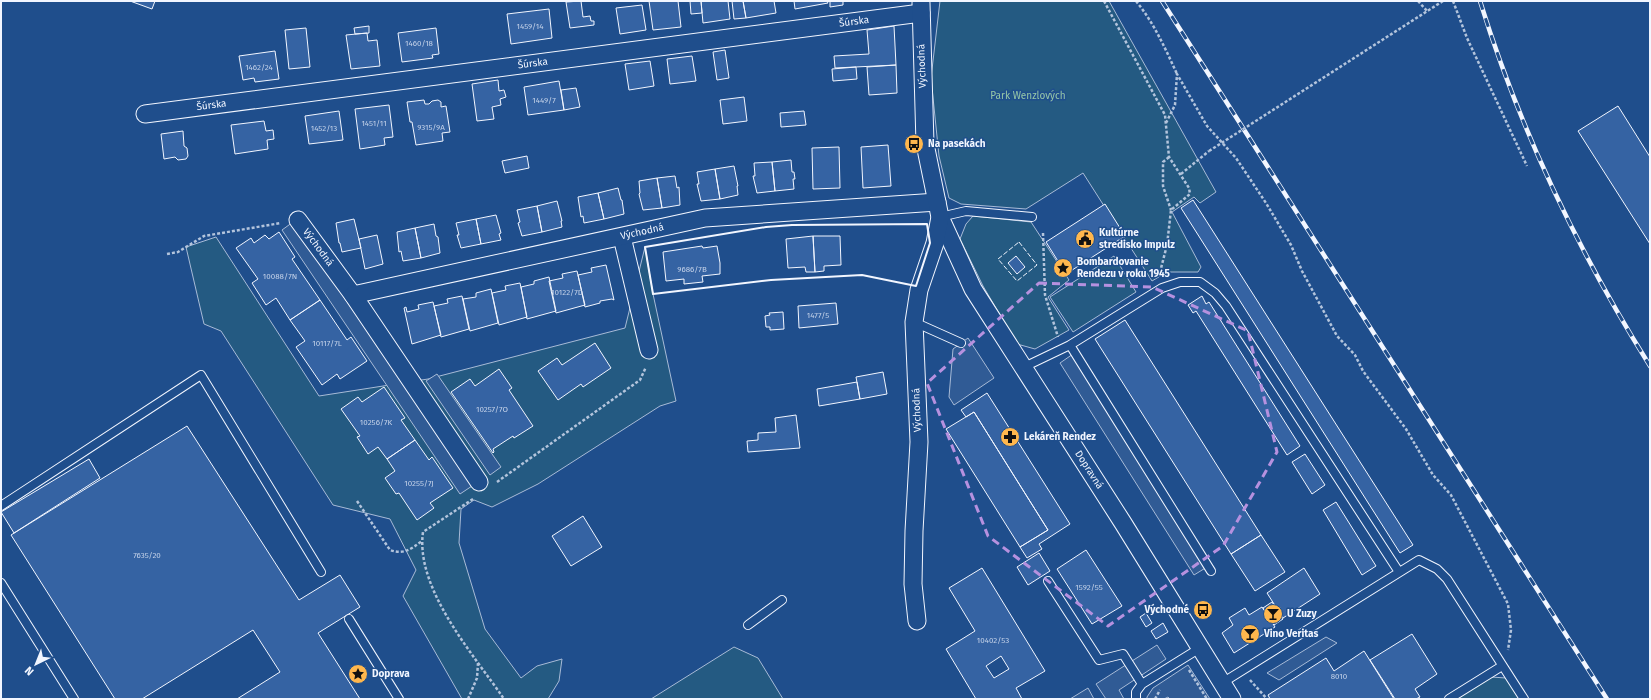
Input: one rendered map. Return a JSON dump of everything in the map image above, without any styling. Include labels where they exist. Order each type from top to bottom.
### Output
[{"type":"street","name":"Šúrska","points":[[145,114],[921,7]]},
{"type":"street","name":"Východná","points":[[917,621],[913,584],[914,531],[919,442],[914,322],[920,290],[935,243],[939,209],[925,144],[921,7]]},
{"type":"street","name":"Východná","points":[[353,295],[706,218],[939,209]]},
{"type":"street","name":"Dopravná","points":[[939,209],[972,289],[1119,517],[1232,699]]},
{"type":"street","name":"Východná","points":[[298,220],[353,295],[482,486]]},
{"type":"street","points":[[622,237],[649,350]]},
{"type":"lane","points":[[939,209],[1032,217]]},
{"type":"lane","points":[[1022,368],[1070,345],[1162,288],[1180,282],[1200,282],[1215,293],[1226,306],[1399,572]]},
{"type":"lane","points":[[914,322],[960,343]]},
{"type":"lane","points":[[1070,345],[1211,571]]},
{"type":"lane","points":[[1,506],[201,375],[321,572]]},
{"type":"lane","points":[[1222,683],[1419,560],[1437,569],[1448,579],[1524,699]]},
{"type":"lane","points":[[1048,581],[1099,660],[1123,654],[1142,684]]},
{"type":"lane","points":[[1,583],[74,699]]},
{"type":"lane","points":[[748,625],[782,600]]},
{"type":"lane","points":[[349,619],[399,699]]},
{"type":"lane","points":[[1136,699],[1136,692],[1142,684],[1200,648]]},
{"type":"lane","points":[[1449,699],[1502,666]]},
{"type":"path","points":[[1104,1],[1165,114],[1170,158],[1189,188],[1190,194],[1171,210]]},
{"type":"path","points":[[1136,1],[1152,22],[1177,74],[1207,126],[1236,158],[1291,245],[1302,271],[1337,336],[1355,355],[1363,371],[1406,429],[1433,475],[1451,495],[1475,538],[1508,604],[1511,630],[1509,647],[1502,666]]},
{"type":"path","points":[[1418,1],[1427,11]]},
{"type":"path","points":[[1181,174],[1209,151],[1443,1]]},
{"type":"path","points":[[1453,1],[1467,38],[1527,166]]},
{"type":"path","points":[[1166,123],[1174,105],[1177,74]]},
{"type":"path","points":[[1162,288],[1159,278],[1167,246],[1171,210],[1163,186],[1163,162],[1170,158]]},
{"type":"path","points":[[167,254],[178,252],[204,236],[298,220]]},
{"type":"path","points":[[1043,233],[1046,295],[1061,349]]},
{"type":"path","points":[[504,699],[454,628],[435,592],[424,564],[422,540],[423,532],[482,486],[640,380],[646,368],[649,350]]},
{"type":"path","points":[[357,500],[390,550],[399,553],[410,550],[422,540]]},
{"type":"path","points":[[468,699],[477,678],[478,662]]},
{"type":"path","points":[[1186,666],[1207,699]]},
{"type":"path","points":[[1241,671],[1264,693],[1267,699]]},
{"type":"highlighted area","points":[[1039,283],[1152,287],[1248,331],[1277,452],[1223,546],[1108,626],[988,536],[927,383]]},
{"type":"green space","name":"Park Wenzlových","points":[[940,1],[1109,1],[1216,192],[1200,203],[1194,197],[1172,212],[1201,267],[1198,272],[1167,272],[1152,281],[1083,173],[1026,209],[961,204],[949,198],[939,156],[931,78]]},
{"type":"green space","points":[[973,216],[1031,222],[1069,280],[1048,297],[1069,330],[1035,349],[1017,344],[983,286],[960,239],[966,224]]},
{"type":"green space","points":[[216,237],[319,396],[428,379],[625,328],[645,247],[653,294],[676,401],[660,406],[538,484],[492,507],[474,500],[461,509],[459,543],[485,629],[521,678],[537,666],[562,659],[559,681],[548,699],[462,699],[403,596],[416,570],[390,519],[333,505],[221,331],[204,324],[186,247]]},
{"type":"green space","points":[[1114,256],[1136,292],[1073,332],[1050,297]]},
{"type":"green space","points":[[734,647],[758,658],[783,699],[651,699]]},
{"type":"green space","points":[[1491,677],[1506,678],[1520,699],[1455,699]]},
{"type":"shaded area","points":[[293,222],[472,486],[460,494],[282,230]]},
{"type":"shaded area","points":[[968,338],[994,378],[954,405],[949,397],[953,349]]},
{"type":"shaded area","points":[[1073,354],[1207,567],[1194,575],[1060,363]]},
{"type":"shaded area","points":[[437,374],[501,467],[490,475],[426,381]]},
{"type":"shaded area","points":[[1326,637],[1337,643],[1279,680],[1267,673]]},
{"type":"shaded area","points":[[1157,645],[1166,659],[1119,690],[1124,699],[1106,699],[1096,684]]},
{"type":"shaded area","points":[[1188,665],[1210,699],[1170,699],[1168,697],[1164,699],[1147,699],[1153,688]]},
{"type":"shaded area","points":[[1088,688],[1094,699],[1070,699]]},
{"type":"building","points":[[130,1],[155,1],[152,9]]},
{"type":"building","points":[[581,1],[583,17],[590,16],[591,21],[594,21],[594,25],[570,28],[566,2]]},
{"type":"building","points":[[649,1],[678,1],[681,27],[653,30]]},
{"type":"building","points":[[690,1],[701,1],[702,13],[691,14]]},
{"type":"building","points":[[701,1],[728,1],[730,19],[703,23]]},
{"type":"building","points":[[732,1],[743,1],[746,18],[734,19]]},
{"type":"building","points":[[743,1],[774,1],[776,13],[746,18]]},
{"type":"building","points":[[794,1],[827,1],[828,3],[795,9]]},
{"type":"building","points":[[830,1],[843,1],[843,5],[830,7]]},
{"type":"building","points":[[642,5],[646,30],[620,34],[616,8]]},
{"type":"building","points":[[549,9],[552,38],[511,44],[507,14]]},
{"type":"building","points":[[369,26],[369,33],[355,34],[354,28]]},
{"type":"building","points":[[894,26],[896,65],[835,68],[834,56],[869,54],[867,30]]},
{"type":"building","points":[[306,28],[310,67],[289,69],[285,30]]},
{"type":"building","points":[[436,28],[439,54],[432,55],[433,58],[402,62],[398,33]]},
{"type":"building","points":[[367,33],[368,41],[377,40],[380,66],[351,69],[346,35]]},
{"type":"building","points":[[725,50],[729,78],[717,80],[713,52]]},
{"type":"building","points":[[275,51],[279,79],[255,82],[254,78],[243,80],[239,56]]},
{"type":"building","points":[[692,56],[696,81],[670,84],[667,59]]},
{"type":"building","points":[[650,61],[654,86],[629,90],[625,64]]},
{"type":"building","points":[[896,65],[897,93],[869,95],[867,67]]},
{"type":"building","points":[[856,67],[857,79],[833,81],[832,69]]},
{"type":"building","points":[[498,80],[499,91],[504,90],[506,97],[500,99],[501,105],[492,107],[494,119],[477,121],[472,84]]},
{"type":"building","points":[[559,81],[564,110],[528,115],[524,87]]},
{"type":"building","points":[[576,88],[580,107],[564,110],[561,90]]},
{"type":"building","points":[[744,97],[747,121],[723,124],[720,100]]},
{"type":"building","points":[[424,100],[425,104],[429,104],[432,101],[438,100],[441,102],[441,107],[446,106],[450,132],[442,133],[443,141],[416,145],[407,102]]},
{"type":"building","points":[[389,105],[393,137],[384,138],[385,145],[360,149],[355,109]]},
{"type":"building","points":[[1618,106],[1650,157],[1650,244],[1578,131]]},
{"type":"building","points":[[339,111],[343,140],[309,144],[305,116]]},
{"type":"building","points":[[804,111],[806,125],[781,127],[780,113]]},
{"type":"building","points":[[264,121],[266,131],[273,130],[274,139],[267,140],[268,149],[235,154],[231,125]]},
{"type":"building","points":[[183,131],[184,146],[187,148],[188,156],[186,159],[178,160],[175,157],[164,159],[161,134]]},
{"type":"building","points":[[888,145],[891,186],[863,188],[861,147]]},
{"type":"building","points":[[839,147],[840,188],[813,189],[812,148]]},
{"type":"building","points":[[527,156],[529,168],[505,173],[502,161]]},
{"type":"building","points":[[791,160],[792,172],[794,172],[795,179],[793,179],[794,189],[775,191],[772,162]]},
{"type":"building","points":[[772,162],[775,191],[757,193],[753,176],[755,176],[754,163]]},
{"type":"building","points":[[734,166],[738,186],[738,195],[720,199],[715,169]]},
{"type":"building","points":[[715,169],[720,199],[701,201],[697,184],[699,184],[697,172]]},
{"type":"building","points":[[675,176],[677,188],[679,187],[680,205],[662,208],[657,178]]},
{"type":"building","points":[[657,178],[662,208],[643,210],[639,194],[639,181]]},
{"type":"building","points":[[618,188],[624,214],[604,219],[598,193]]},
{"type":"building","points":[[598,193],[604,219],[584,223],[583,216],[581,217],[578,197]]},
{"type":"building","points":[[1193,200],[1413,545],[1400,553],[1181,208]]},
{"type":"building","points":[[557,201],[562,227],[542,232],[537,206]]},
{"type":"building","name":"Kultúrne stredisko Impulz","points":[[1105,204],[1125,236],[1066,274],[1046,242]]},
{"type":"building","points":[[537,206],[542,232],[522,236],[518,223],[520,222],[517,210]]},
{"type":"building","points":[[496,215],[501,233],[499,234],[501,240],[481,244],[476,219]]},
{"type":"building","points":[[354,219],[361,248],[342,252],[336,223]]},
{"type":"building","points":[[476,219],[481,244],[461,248],[457,235],[459,235],[456,223]]},
{"type":"building","points":[[434,224],[436,236],[438,237],[440,253],[421,258],[415,228]]},
{"type":"building","points":[[415,228],[421,258],[403,261],[401,251],[399,252],[397,232]]},
{"type":"building","points":[[279,232],[295,257],[292,259],[320,300],[290,320],[276,298],[266,305],[252,283],[258,279],[236,248],[251,238],[254,243],[265,235],[269,239]]},
{"type":"building","points":[[377,235],[383,264],[365,269],[359,239]]},
{"type":"building","points":[[813,236],[815,272],[806,272],[805,267],[788,268],[786,239]]},
{"type":"building","points":[[813,236],[840,236],[841,265],[824,266],[824,271],[815,272]]},
{"type":"building","points":[[702,246],[703,248],[717,246],[720,274],[702,276],[703,282],[684,284],[684,279],[666,281],[663,252]]},
{"type":"building","points":[[1016,256],[1025,267],[1017,274],[1008,263]]},
{"type":"building","points":[[606,265],[614,300],[600,301],[600,303],[585,307],[578,275],[592,272],[591,268]]},
{"type":"building","points":[[577,271],[585,305],[556,313],[549,281],[563,278],[562,274]]},
{"type":"building","points":[[549,277],[556,311],[527,319],[521,287],[534,284],[534,281]]},
{"type":"building","points":[[520,283],[527,317],[499,325],[492,293],[506,290],[505,286]]},
{"type":"building","points":[[491,289],[498,323],[470,331],[463,299],[476,297],[476,293]]},
{"type":"building","points":[[462,296],[469,329],[441,337],[434,306],[448,303],[447,299]]},
{"type":"building","points":[[1202,296],[1206,304],[1209,302],[1300,446],[1287,455],[1196,311],[1193,313],[1188,305]]},
{"type":"building","points":[[320,300],[347,340],[351,337],[367,361],[340,379],[337,374],[322,385],[296,347],[305,341],[290,320]]},
{"type":"building","points":[[433,302],[441,335],[412,344],[404,308],[406,307],[407,312],[419,309],[418,305]]},
{"type":"building","points":[[836,303],[838,324],[799,328],[798,306]]},
{"type":"building","points":[[783,312],[784,329],[770,330],[770,327],[766,327],[765,316],[770,315],[769,313]]},
{"type":"building","points":[[1125,320],[1261,535],[1231,554],[1095,339]]},
{"type":"building","points":[[595,343],[611,368],[583,387],[581,384],[558,400],[538,371],[557,358],[562,365]]},
{"type":"building","points":[[499,369],[512,388],[509,390],[533,426],[514,438],[513,436],[493,449],[493,453],[451,392],[470,379],[475,386]]},
{"type":"building","points":[[883,372],[887,394],[860,399],[856,377]]},
{"type":"building","points":[[857,382],[860,399],[819,406],[817,389]]},
{"type":"building","points":[[384,387],[405,418],[401,420],[415,440],[387,459],[378,447],[368,454],[357,437],[360,436],[341,409],[358,397],[362,402]]},
{"type":"building","points":[[987,393],[1070,524],[1039,544],[1042,549],[1027,558],[1020,547],[1048,530],[974,412],[966,417],[961,410]]},
{"type":"building","points":[[974,412],[1048,530],[1020,547],[946,429]]},
{"type":"building","points":[[796,415],[800,448],[748,452],[747,441],[758,440],[758,433],[776,432],[775,418]]},
{"type":"building","points":[[187,426],[299,600],[340,575],[360,607],[318,633],[360,699],[237,699],[280,672],[253,630],[142,699],[115,699],[11,535]]},
{"type":"building","points":[[415,440],[429,460],[432,457],[453,488],[430,503],[434,508],[417,520],[399,493],[396,494],[385,478],[395,471],[387,459]]},
{"type":"building","points":[[1305,454],[1325,485],[1312,494],[1292,462]]},
{"type":"building","points":[[89,459],[100,478],[14,533],[1,512]]},
{"type":"building","points":[[1336,502],[1376,566],[1362,575],[1323,510]]},
{"type":"building","points":[[583,516],[602,547],[571,566],[552,536]]},
{"type":"building","points":[[1261,535],[1285,572],[1255,591],[1231,554]]},
{"type":"building","points":[[1086,550],[1122,606],[1092,624],[1057,569]]},
{"type":"building","points":[[1039,553],[1050,571],[1028,585],[1017,567]]},
{"type":"building","points":[[982,568],[1045,671],[1016,688],[1022,699],[976,699],[946,649],[975,631],[949,588]],"holes":[[[1001,656],[1009,669],[994,678],[986,666]]]},
{"type":"building","points":[[1304,568],[1320,594],[1283,618],[1267,593]]},
{"type":"building","name":"U Zuzy","points":[[1272,602],[1283,619],[1274,625],[1263,608]]},
{"type":"building","points":[[1262,607],[1275,627],[1234,653],[1222,633],[1233,625],[1229,618],[1245,608],[1249,615]]},
{"type":"building","points":[[1146,613],[1152,623],[1146,627],[1140,617]]},
{"type":"building","points":[[1163,623],[1168,632],[1156,639],[1151,631]]},
{"type":"building","points":[[1412,634],[1437,674],[1415,689],[1420,697],[1416,699],[1395,699],[1370,660]]},
{"type":"building","points":[[1364,651],[1394,699],[1270,699],[1268,695],[1326,658],[1334,671]]},
{"type":"railway","points":[[1162,1],[1607,699]]},
{"type":"railway","points":[[1480,1],[1513,96],[1553,189],[1599,279],[1650,366]]},
{"type":"fence","points":[[1019,242],[1037,265],[1017,281],[998,259],[1019,242]]},
{"type":"wall","points":[[927,224],[930,243],[916,286],[862,275],[771,280],[653,294],[645,247],[766,227],[792,225],[927,224]]},
{"type":"place","name":"Na pasekách","points":[[914,144]]},
{"type":"place","name":"Kultúrne stredisko Impulz","points":[[1085,239]]},
{"type":"place","name":"Bombardovanie Rendezu v roku 1945","points":[[1063,268]]},
{"type":"place","name":"Lekáreň Rendez","points":[[1010,437]]},
{"type":"place","name":"Východné","points":[[1203,610]]},
{"type":"place","name":"U Zuzy","points":[[1273,614]]},
{"type":"place","name":"Vino Veritas","points":[[1250,634]]},
{"type":"place","name":"Doprava","points":[[358,674]]}]
